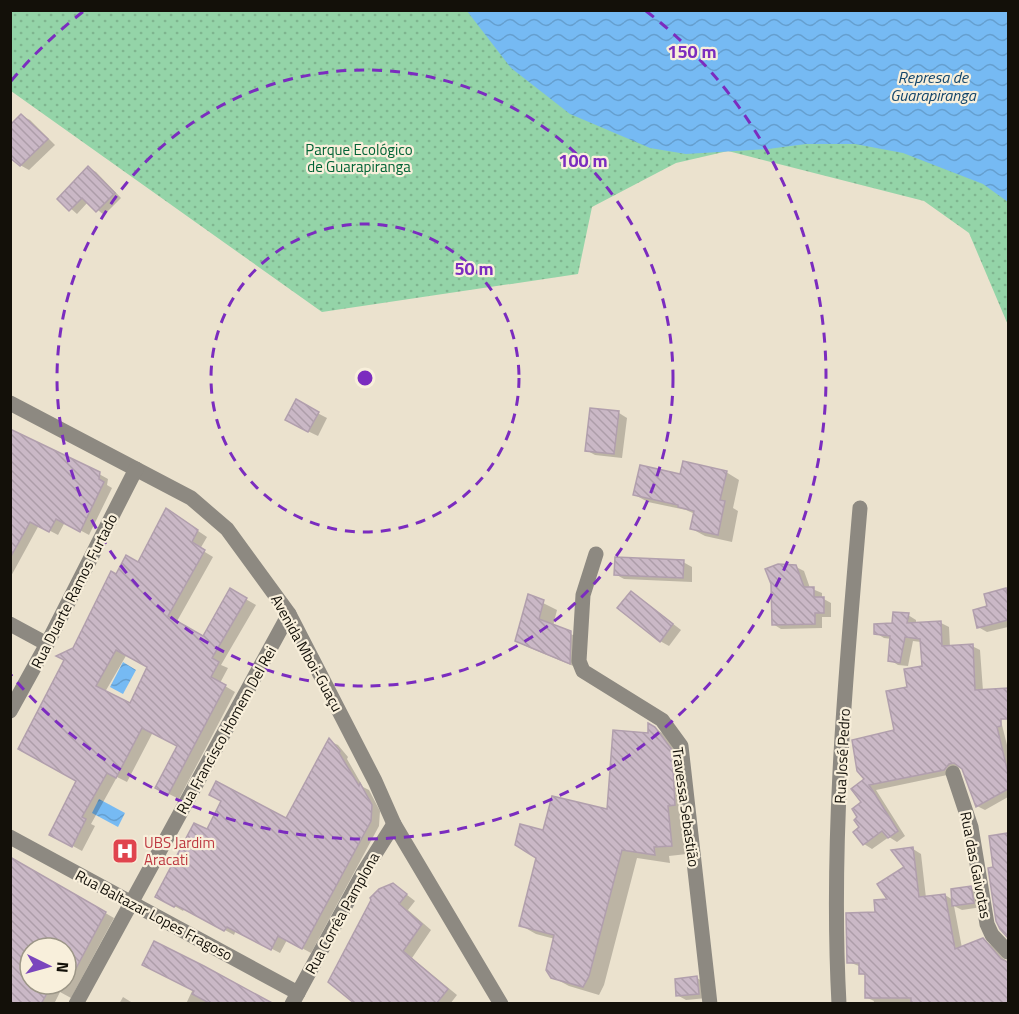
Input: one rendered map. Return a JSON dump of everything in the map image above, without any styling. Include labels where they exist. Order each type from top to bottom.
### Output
[{"type":"street","name":"Avenida Mboi-Guaçu","points":[[10,403],[191,498],[227,528],[289,614],[375,781],[394,824],[501,1004]]},
{"type":"street","name":"Rua Duarte Ramos Furtado","points":[[10,711],[47,644],[136,469]]},
{"type":"street","name":"Rua José Pedro","points":[[839,1004],[836,953],[839,809],[860,508]]},
{"type":"street","name":"Travessa Sebastião","points":[[596,554],[583,595],[579,661],[583,671],[662,720],[681,746],[710,1004]]},
{"type":"street","name":"Rua Francisco Homem Del Rei","points":[[76,1004],[289,614]]},
{"type":"street","points":[[10,624],[47,644]]},
{"type":"street","name":"Rua das Gaivotas","points":[[953,772],[971,827],[987,924],[992,935],[1008,952]]},
{"type":"street","name":"Rua Corrêa Pamplona","points":[[295,998],[363,873],[394,824]]},
{"type":"street","name":"Rua Baltazar Lopes Fragoso","points":[[10,837],[295,998]]},
{"type":"green space","name":"Parque Ecológico de Guarapiranga","points":[[11,11],[1008,11],[1008,325],[969,233],[924,201],[728,151],[676,163],[592,207],[578,274],[322,312],[11,91]]},
{"type":"water","name":"Represa de Guarapiranga","points":[[467,11],[1008,11],[1008,202],[983,184],[903,153],[855,144],[806,144],[768,149],[686,154],[650,148],[570,114],[511,68]]},
{"type":"water","points":[[123,662],[136,670],[123,694],[110,687]]},
{"type":"water","points":[[99,799],[125,813],[118,827],[92,813]]},
{"type":"building","points":[[21,114],[48,139],[20,166],[10,158],[10,125]]},
{"type":"building","points":[[88,166],[115,193],[96,212],[82,198],[69,211],[57,199]]},
{"type":"building","points":[[296,399],[319,412],[308,432],[285,420]]},
{"type":"building","points":[[590,408],[619,411],[614,454],[585,451]]},
{"type":"building","points":[[10,429],[100,472],[99,479],[104,482],[80,532],[56,519],[49,532],[30,522],[10,558]]},
{"type":"building","points":[[683,461],[727,471],[720,500],[725,501],[718,535],[690,529],[694,511],[633,495],[640,465],[680,474]]},
{"type":"building","points":[[166,508],[198,530],[192,542],[205,550],[168,616],[203,636],[230,588],[247,598],[212,658],[219,662],[211,677],[226,685],[168,795],[155,788],[177,746],[142,728],[116,778],[107,773],[82,817],[86,819],[72,847],[49,835],[76,781],[18,749],[64,660],[56,656],[73,648],[111,571],[116,574],[126,555],[138,562]],"holes":[[[116,650],[147,667],[130,703],[96,686]]]},
{"type":"building","points":[[615,557],[684,560],[683,578],[614,575]]},
{"type":"building","points":[[778,564],[796,565],[804,587],[814,587],[814,597],[824,597],[824,613],[815,613],[815,624],[772,625],[771,584],[765,569]]},
{"type":"building","points":[[1006,588],[1008,620],[977,628],[973,610],[987,606],[984,594]]},
{"type":"building","points":[[631,591],[673,624],[660,642],[617,608]]},
{"type":"building","points":[[528,594],[544,600],[539,619],[571,631],[570,664],[515,641]]},
{"type":"building","points":[[893,612],[909,613],[907,623],[941,621],[942,646],[973,644],[975,690],[1008,688],[1008,719],[1001,719],[1001,726],[997,727],[1008,773],[1008,789],[976,807],[962,769],[954,763],[949,764],[944,770],[869,785],[898,831],[888,838],[882,831],[863,845],[853,832],[859,827],[854,820],[857,817],[852,809],[861,802],[851,789],[864,779],[857,771],[852,740],[894,730],[886,691],[907,687],[904,669],[922,666],[920,639],[905,637],[900,663],[888,661],[890,636],[874,634],[874,624],[892,623]]},
{"type":"building","points":[[648,723],[655,727],[672,750],[675,805],[668,806],[672,846],[654,847],[655,855],[622,850],[589,976],[583,987],[551,978],[546,970],[554,935],[519,926],[536,858],[515,845],[520,824],[543,830],[552,796],[607,809],[613,730],[648,733]]},
{"type":"building","points":[[329,738],[340,751],[339,753],[372,805],[371,821],[302,949],[278,936],[271,950],[227,927],[224,931],[176,905],[174,907],[155,897],[194,823],[207,829],[221,801],[209,795],[216,781],[286,818]]},
{"type":"building","points":[[1008,833],[1008,938],[996,921],[988,868],[993,867],[989,836]]},
{"type":"building","points":[[913,847],[919,897],[945,894],[955,949],[983,938],[1001,959],[1008,962],[1008,1004],[911,1004],[911,998],[865,998],[865,974],[859,974],[859,963],[847,963],[846,913],[875,912],[874,900],[887,899],[877,884],[904,867],[891,850]]},
{"type":"building","points":[[10,857],[106,912],[78,964],[78,936],[18,936],[18,996],[45,996],[41,1004],[10,1004]]},
{"type":"building","points":[[393,883],[407,894],[399,904],[422,924],[403,951],[448,989],[436,1004],[355,1004],[328,982],[370,898],[379,889]]},
{"type":"building","points":[[971,886],[974,903],[952,906],[951,889]]},
{"type":"building","points":[[154,941],[274,1004],[211,1004],[192,994],[194,991],[142,965]]},
{"type":"building","points":[[697,976],[699,994],[676,996],[675,979]]},
{"type":"place","name":"UBS Jardim Aracati","points":[[125,851]]}]
